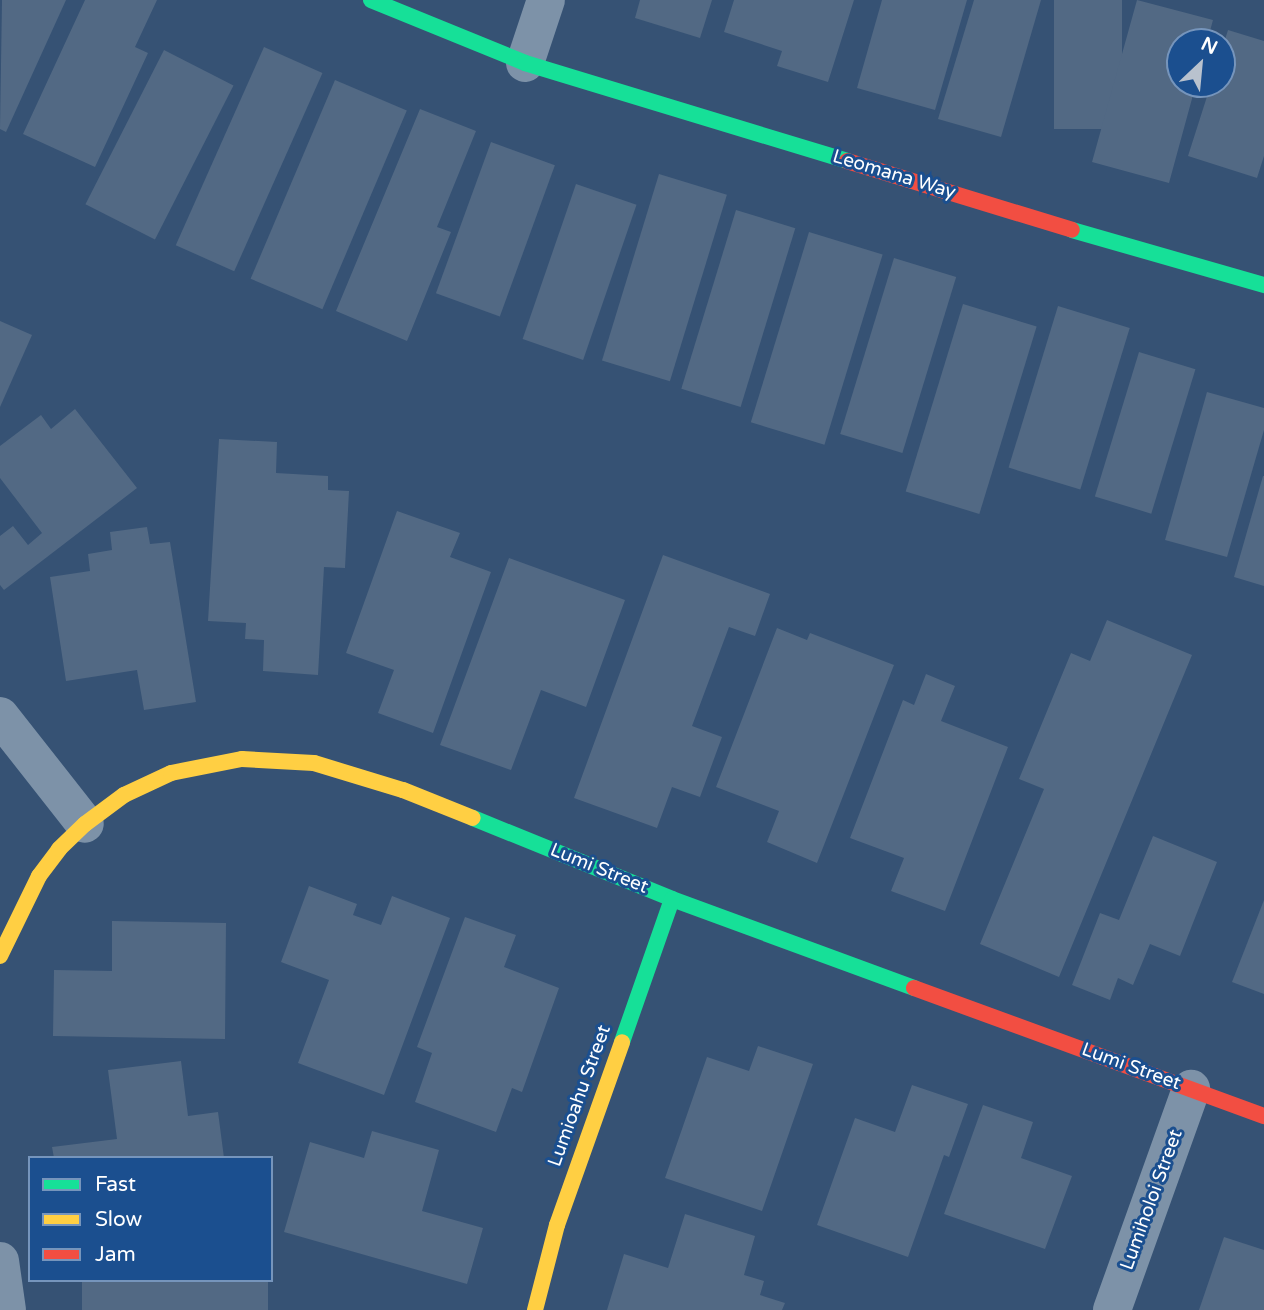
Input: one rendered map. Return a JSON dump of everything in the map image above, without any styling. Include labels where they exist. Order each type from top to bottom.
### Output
[{"type":"street","name":"Leomana Way","points":[[371,0],[524,63],[1188,265],[1264,285]]},
{"type":"street","points":[[524,63],[546,0]]},
{"type":"street","points":[[0,716],[85,824]]},
{"type":"street","name":"Lumi Street","points":[[0,956],[39,876],[59,849],[85,824],[124,795],[171,773],[242,759],[314,763],[403,790],[672,899],[1264,1116]]},
{"type":"street","name":"Lumioahu Street","points":[[535,1310],[557,1225],[672,899]]},
{"type":"street","name":"Lumiholoi Street","points":[[1112,1310],[1191,1089]]},
{"type":"street","points":[[0,1261],[7,1310]]},
{"type":"building","points":[[2,0],[66,0],[6,132],[0,129]]},
{"type":"building","points":[[85,0],[157,0],[135,47],[148,53],[95,167],[23,134]]},
{"type":"building","points":[[640,0],[712,0],[700,38],[635,18]]},
{"type":"building","points":[[734,0],[854,0],[828,82],[777,66],[782,51],[724,32]]},
{"type":"building","points":[[882,0],[967,0],[935,110],[857,88]]},
{"type":"building","points":[[974,0],[1041,0],[1001,137],[938,119]]},
{"type":"building","points":[[1054,0],[1122,0],[1122,129],[1054,129]]},
{"type":"building","points":[[1137,0],[1213,20],[1211,28],[1166,28],[1166,98],[1192,98],[1169,183],[1092,162]]},
{"type":"building","points":[[1236,32],[1264,41],[1264,156],[1257,178],[1188,156],[1207,98],[1236,98]]},
{"type":"building","points":[[264,47],[322,73],[234,271],[176,245]]},
{"type":"building","points":[[164,50],[233,85],[155,240],[85,204]]},
{"type":"building","points":[[335,80],[407,110],[322,309],[251,279]]},
{"type":"building","points":[[420,109],[476,131],[437,227],[451,232],[407,341],[336,311]]},
{"type":"building","points":[[491,142],[555,165],[500,317],[436,293]]},
{"type":"building","points":[[659,174],[727,195],[670,381],[602,360]]},
{"type":"building","points":[[576,184],[637,205],[583,360],[523,339]]},
{"type":"building","points":[[736,210],[795,228],[741,407],[681,389]]},
{"type":"building","points":[[809,232],[883,255],[824,445],[751,422]]},
{"type":"building","points":[[894,258],[956,277],[902,453],[840,434]]},
{"type":"building","points":[[963,304],[1037,327],[979,514],[906,491]]},
{"type":"building","points":[[1058,306],[1130,328],[1080,490],[1009,468]]},
{"type":"building","points":[[0,321],[32,335],[0,407]]},
{"type":"building","points":[[1139,352],[1195,369],[1151,514],[1095,496]]},
{"type":"building","points":[[1207,392],[1264,408],[1264,430],[1227,557],[1165,540]]},
{"type":"building","points":[[75,409],[137,488],[4,590],[0,585],[0,536],[13,526],[28,545],[42,533],[0,478],[0,446],[41,415],[51,429]]},
{"type":"building","points":[[219,439],[277,442],[276,473],[328,476],[328,490],[349,491],[345,568],[324,567],[318,675],[263,671],[264,640],[245,639],[246,623],[208,621]]},
{"type":"building","points":[[1264,476],[1264,586],[1234,577]]},
{"type":"building","points":[[397,511],[460,533],[450,557],[491,572],[433,733],[378,713],[394,670],[346,653]]},
{"type":"building","points":[[147,527],[150,544],[170,542],[196,702],[144,710],[137,670],[66,681],[50,577],[90,571],[88,554],[112,550],[110,532]]},
{"type":"building","points":[[663,555],[770,594],[755,636],[729,627],[692,726],[722,737],[700,797],[672,787],[657,828],[574,798]]},
{"type":"building","points":[[509,558],[625,600],[586,707],[541,690],[511,770],[440,745]]},
{"type":"building","points":[[1107,620],[1192,655],[1059,977],[980,944],[1044,789],[1019,779],[1071,653],[1090,661]]},
{"type":"building","points":[[777,628],[807,640],[810,633],[894,665],[817,863],[767,842],[779,811],[716,787]]},
{"type":"building","points":[[926,674],[955,686],[941,721],[1008,747],[945,911],[891,891],[904,858],[850,838],[903,700],[914,705]]},
{"type":"building","points":[[1153,836],[1217,862],[1180,956],[1150,944],[1133,985],[1118,978],[1110,1000],[1072,985],[1100,913],[1119,920]]},
{"type":"building","points":[[309,886],[357,904],[353,915],[381,925],[392,896],[450,918],[384,1095],[298,1063],[329,980],[281,962]]},
{"type":"building","points":[[1264,900],[1264,994],[1232,982]]},
{"type":"building","points":[[465,917],[516,935],[504,967],[559,988],[522,1092],[512,1088],[496,1132],[415,1102],[432,1053],[417,1047]]},
{"type":"building","points":[[112,921],[226,923],[225,1039],[53,1036],[54,970],[112,971]]},
{"type":"building","points":[[758,1046],[813,1064],[762,1211],[665,1178],[707,1057],[749,1071]]},
{"type":"building","points":[[181,1061],[188,1116],[218,1112],[224,1156],[54,1156],[52,1147],[117,1139],[108,1070]]},
{"type":"building","points":[[912,1085],[968,1104],[949,1157],[944,1155],[908,1257],[817,1225],[855,1118],[895,1132]]},
{"type":"building","points":[[983,1105],[1033,1122],[1021,1158],[1072,1176],[1045,1249],[944,1214]]},
{"type":"building","points":[[372,1131],[439,1150],[422,1211],[483,1228],[467,1284],[284,1232],[310,1142],[364,1158]]},
{"type":"building","points":[[685,1214],[755,1236],[744,1275],[764,1281],[760,1295],[785,1303],[782,1310],[607,1310],[624,1254],[668,1268]]},
{"type":"building","points":[[1224,1237],[1264,1250],[1264,1310],[1199,1310]]},
{"type":"building","points":[[82,1282],[268,1282],[268,1310],[82,1310]]},
{"type":"traffic: fast","points":[[371,0],[525,63],[847,161]]},
{"type":"traffic: fast","points":[[1072,230],[1264,285]]},
{"type":"traffic: fast","points":[[473,818],[672,899],[914,988]]},
{"type":"traffic: fast","points":[[622,1042],[672,899]]},
{"type":"traffic: slow","points":[[0,956],[39,876],[59,849],[85,824],[124,795],[171,773],[242,759],[314,763],[403,790],[473,818]]},
{"type":"traffic: slow","points":[[535,1310],[557,1225],[622,1042]]},
{"type":"traffic: jam","points":[[847,161],[1072,230]]},
{"type":"traffic: jam","points":[[914,988],[1264,1116]]}]
